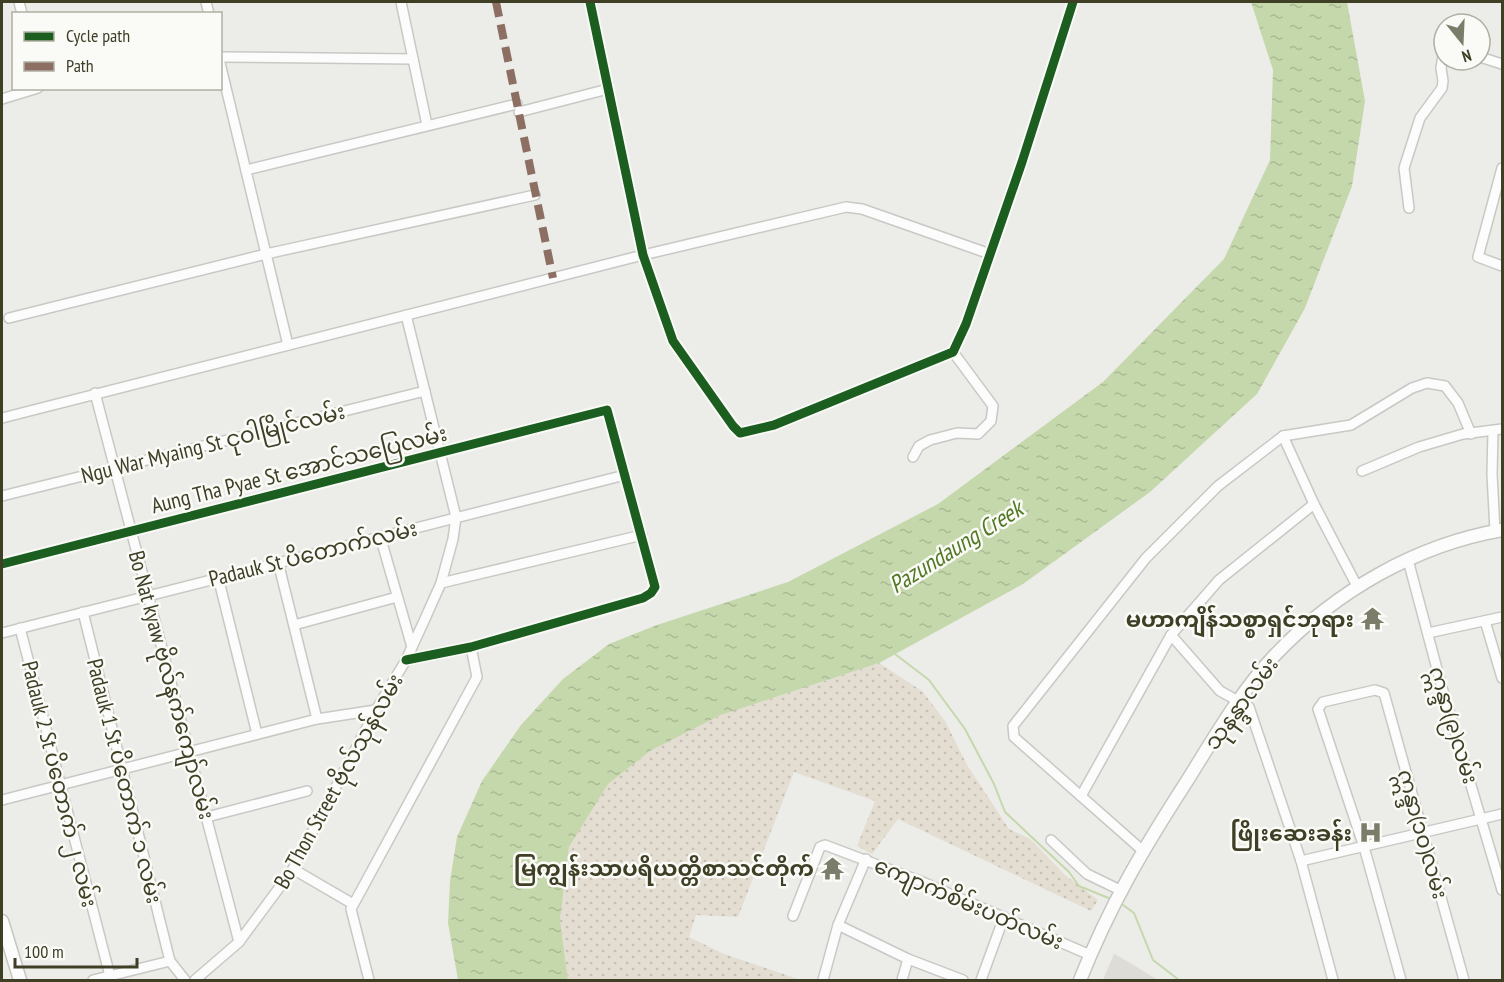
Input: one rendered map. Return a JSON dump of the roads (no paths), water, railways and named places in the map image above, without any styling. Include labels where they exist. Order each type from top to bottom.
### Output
[{"type":"main road","name":"သုနန္ဒာလမ်း","points":[[1080,981],[1111,907],[1142,850],[1238,701],[1274,656],[1309,622],[1358,586],[1441,546],[1499,531]]},
{"type":"main road","points":[[2,921],[4,938],[20,981]]},
{"type":"street","points":[[401,2],[428,125]]},
{"type":"street","points":[[590,2],[643,255],[673,340],[740,433],[774,425],[953,352],[959,344],[1022,162],[1073,2]]},
{"type":"street","points":[[222,57],[413,59]]},
{"type":"street","points":[[222,71],[288,345]]},
{"type":"street","points":[[1409,208],[1404,168],[1420,118],[1442,88],[1442,72]]},
{"type":"street","points":[[246,170],[428,125],[608,89]]},
{"type":"street","points":[[2,99],[31,90]]},
{"type":"street","points":[[1503,168],[1478,257],[1480,260],[1503,266]]},
{"type":"street","points":[[9,318],[266,254],[535,195]]},
{"type":"street","points":[[2,418],[643,255],[846,207],[862,209],[990,254]]},
{"type":"street","name":"Bo Thon Street ဗိုလ်သုန်လမ်း","points":[[195,981],[239,942],[293,869],[376,710],[406,660],[441,583],[453,539],[456,517],[406,315]]},
{"type":"street","points":[[913,457],[924,443],[957,434],[978,434],[991,421],[993,406],[953,352]]},
{"type":"street","points":[[1142,850],[1014,737],[1013,726],[1146,558],[1218,486],[1283,436],[1351,425],[1412,388],[1427,383],[1445,386],[1458,403],[1471,434]]},
{"type":"street","name":"Ngu War Myaing St ငုဝါမြိုင်လမ်း","points":[[2,496],[424,391]]},
{"type":"street","name":"Bo Nat kyaw ဗိုလ်နက်ကျော်လမ်း","points":[[95,393],[239,942]]},
{"type":"street","name":"Aung Tha Pyae St အောင်သပြေလမ်း","points":[[2,564],[607,410],[625,475]]},
{"type":"street","points":[[1362,471],[1419,447],[1471,434],[1498,431],[1499,531]]},
{"type":"street","points":[[1283,436],[1314,504],[1358,586]]},
{"type":"street","points":[[406,660],[471,647],[644,598],[651,593],[655,587],[625,475]]},
{"type":"street","name":"Padauk St ပိတောက်လမ်း","points":[[2,633],[625,475]]},
{"type":"street","points":[[1081,795],[1171,636],[1219,580],[1314,504]]},
{"type":"street","points":[[441,583],[642,535]]},
{"type":"street","points":[[380,536],[412,647]]},
{"type":"street","name":"ဣန္ဒာ(၉)လမ်း","points":[[1408,560],[1503,890]]},
{"type":"street","points":[[278,562],[317,719]]},
{"type":"street","points":[[218,577],[256,734]]},
{"type":"street","points":[[294,625],[397,597]]},
{"type":"street","name":"Padauk 1 St ပိတောက် ၁ လမ်း","points":[[83,612],[170,961],[185,981]]},
{"type":"street","points":[[1428,633],[1503,617]]},
{"type":"street","points":[[1485,621],[1503,678]]},
{"type":"street","name":"Padauk 2 St ပိတောက် ၂ လမ်း","points":[[20,628],[110,976]]},
{"type":"street","points":[[1171,636],[1220,691],[1249,706],[1301,861],[1333,981]]},
{"type":"street","points":[[369,981],[351,915],[352,904],[477,676],[471,647]]},
{"type":"street","name":"ဣန္ဒာ(၁၀)လမ်း","points":[[1364,847],[1318,709],[1320,705],[1380,690],[1383,693],[1464,981]]},
{"type":"street","points":[[2,800],[60,783],[317,719],[376,710]]},
{"type":"street","points":[[207,817],[307,791]]},
{"type":"street","points":[[1301,861],[1503,814]]},
{"type":"street","points":[[1051,840],[1087,874],[1119,892]]},
{"type":"street","points":[[793,916],[820,847],[825,845],[866,859]]},
{"type":"street","points":[[1364,847],[1401,981]]},
{"type":"street","name":"ကျောက်စိမ်းပတ်လမ်း","points":[[823,981],[838,925],[866,859],[1090,956]]},
{"type":"street","points":[[293,869],[352,904]]},
{"type":"street","points":[[981,981],[1004,917]]},
{"type":"street","points":[[838,925],[908,959],[963,981]]},
{"type":"street","points":[[902,981],[908,959]]},
{"type":"street","points":[[93,981],[170,961]]},
{"type":"water","name":"Pazundaung Creek","points":[[1251,2],[1347,2],[1365,101],[1352,186],[1305,308],[1257,394],[1150,492],[1023,584],[879,663],[721,715],[650,751],[608,784],[569,847],[560,920],[568,980],[458,980],[448,923],[450,881],[457,837],[482,781],[521,725],[563,679],[609,644],[657,625],[788,582],[938,504],[1103,382],[1224,259],[1270,160],[1273,70]]},
{"type":"waterway","points":[[895,654],[929,680],[965,729],[994,784],[1005,812],[1069,872],[1079,886],[1111,899]]},
{"type":"waterway","points":[[1119,902],[1134,913],[1153,960],[1179,980]]},
{"type":"place","name":"မဟာကျိန်သစ္စာရှင်ဘုရား","points":[[1372,619]]},
{"type":"place","name":"ဖြိုးဆေးခန်း","points":[[1370,833]]},
{"type":"place","name":"မြကျွန်းသာပရိယတ္တိစာသင်တိုက်","points":[[832,868]]}]
